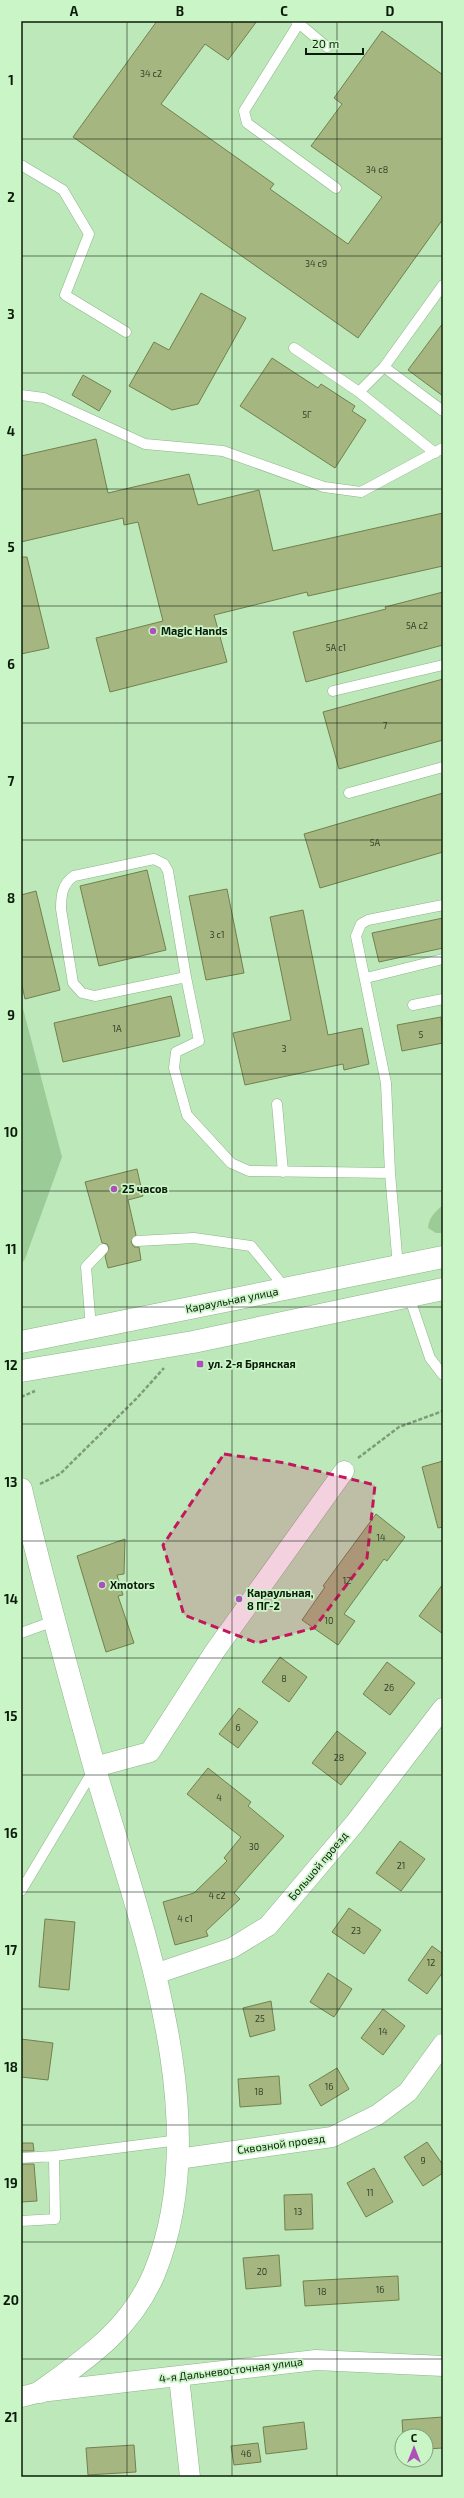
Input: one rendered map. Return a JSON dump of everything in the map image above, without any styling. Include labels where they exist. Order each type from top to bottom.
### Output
[{"type":"street","name":"Караульная улица","points":[[21,1342],[443,1257]]},
{"type":"street","points":[[21,1371],[193,1342],[443,1289]]},
{"type":"street","points":[[95,1767],[150,1752],[215,1651],[344,1471]]},
{"type":"street","points":[[21,1491],[54,1621],[156,1974],[170,2053],[179,2150],[170,2225],[153,2275],[128,2320],[98,2350],[31,2394]]},
{"type":"street","name":"Большой проезд","points":[[156,1974],[232,1948],[268,1926],[355,1823],[443,1708]]},
{"type":"street","name":"Сквозной проезд","points":[[179,2150],[332,2137],[377,2115],[408,2092],[443,2044]]},
{"type":"street","name":"4-я Дальневосточная улица","points":[[31,2394],[179,2378],[316,2360],[443,2366]]},
{"type":"street","points":[[179,2378],[190,2477]]},
{"type":"lane","points":[[327,47],[297,22],[244,111],[247,123],[336,188]]},
{"type":"lane","points":[[21,165],[63,190],[89,234],[65,295],[126,332]]},
{"type":"lane","points":[[360,392],[384,367],[443,285]]},
{"type":"lane","points":[[21,395],[44,398],[145,444],[223,451],[324,487],[361,492],[439,451],[360,392],[294,348]]},
{"type":"lane","points":[[384,367],[443,411]]},
{"type":"lane","points":[[334,691],[443,665]]},
{"type":"lane","points":[[349,793],[443,767]]},
{"type":"lane","points":[[186,977],[95,996],[82,994],[73,983],[61,909],[61,897],[66,881],[74,876],[154,859],[164,864],[168,871],[186,977],[199,1041],[176,1052],[174,1068],[187,1115],[231,1163],[249,1171],[390,1173]]},
{"type":"lane","points":[[398,1267],[390,1173],[386,1083],[366,978],[356,936],[361,924],[368,920],[443,905]]},
{"type":"lane","points":[[366,978],[443,959]]},
{"type":"lane","points":[[413,1006],[443,1000]]},
{"type":"lane","points":[[277,1104],[283,1172]]},
{"type":"lane","points":[[137,1241],[194,1238],[251,1246],[286,1289]]},
{"type":"lane","points":[[91,1328],[86,1267],[103,1249]]},
{"type":"lane","points":[[409,1296],[430,1358],[443,1374]]},
{"type":"lane","points":[[21,1633],[54,1621]]},
{"type":"lane","points":[[21,1891],[95,1767]]},
{"type":"lane","points":[[21,2158],[179,2150]]},
{"type":"lane","points":[[21,2221],[55,2219],[54,2156]]},
{"type":"path","points":[[21,1491],[60,1474],[137,1398],[167,1365]]},
{"type":"path","points":[[344,1471],[376,1443],[399,1427],[443,1411]]},
{"type":"highlighted area","points":[[224,1454],[285,1463],[375,1485],[367,1558],[314,1628],[257,1643],[184,1615],[163,1545]]},
{"type":"green space","points":[[21,1001],[62,1157],[25,1259],[21,1264]]},
{"type":"green space","points":[[443,1205],[443,1233],[436,1233],[428,1228],[429,1224],[433,1215]]},
{"type":"building","points":[[157,21],[257,21],[228,60],[205,44],[161,104],[274,184],[270,189],[348,244],[382,197],[311,146],[342,104],[334,98],[382,31],[443,75],[443,219],[358,338],[73,137]]},
{"type":"building","points":[[201,293],[246,318],[198,404],[172,410],[129,386],[154,342],[169,350]]},
{"type":"building","points":[[443,323],[443,396],[408,370]]},
{"type":"building","points":[[272,358],[318,388],[321,384],[355,406],[352,411],[366,420],[335,468],[240,406]]},
{"type":"building","points":[[83,375],[111,391],[99,411],[72,395]]},
{"type":"building","points":[[96,439],[108,493],[189,474],[198,505],[259,490],[273,551],[443,513],[443,566],[308,596],[307,592],[214,615],[227,662],[110,692],[96,638],[163,621],[138,522],[124,525],[123,518],[21,542],[21,456]]},
{"type":"building","points":[[21,557],[27,557],[49,648],[21,654]]},
{"type":"building","points":[[443,592],[443,645],[306,682],[293,632],[386,609],[385,607]]},
{"type":"building","points":[[443,679],[443,740],[339,769],[323,712]]},
{"type":"building","points":[[443,793],[443,852],[320,888],[304,834]]},
{"type":"building","points":[[147,870],[166,950],[99,966],[80,886]]},
{"type":"building","points":[[227,889],[244,973],[206,980],[189,896]]},
{"type":"building","points":[[36,891],[60,990],[25,999],[21,981],[21,895]]},
{"type":"building","points":[[303,910],[328,1035],[362,1028],[369,1064],[344,1070],[343,1064],[245,1085],[233,1033],[291,1020],[270,917]]},
{"type":"building","points":[[443,918],[443,948],[379,962],[372,933]]},
{"type":"building","points":[[171,996],[180,1036],[63,1062],[54,1023]]},
{"type":"building","points":[[441,1017],[443,1043],[402,1051],[397,1025]]},
{"type":"building","points":[[137,1169],[143,1196],[128,1200],[136,1235],[131,1242],[134,1247],[139,1247],[141,1260],[108,1268],[105,1256],[109,1248],[107,1244],[102,1243],[85,1182]]},
{"type":"building","points":[[443,1461],[443,1527],[438,1528],[422,1467]]},
{"type":"building","points":[[376,1514],[405,1537],[387,1561],[384,1559],[344,1614],[355,1621],[338,1645],[302,1620],[325,1587],[323,1586]]},
{"type":"building","name":"Xmotors","points":[[125,1539],[124,1574],[117,1575],[123,1595],[118,1596],[134,1643],[106,1652],[77,1556]]},
{"type":"building","points":[[443,1584],[443,1634],[419,1616]]},
{"type":"building","points":[[280,1657],[307,1677],[289,1702],[262,1682]]},
{"type":"building","points":[[387,1662],[415,1683],[390,1715],[363,1694]]},
{"type":"building","points":[[239,1708],[258,1722],[238,1748],[219,1734]]},
{"type":"building","points":[[337,1731],[366,1753],[341,1785],[312,1763]]},
{"type":"building","points":[[208,1768],[251,1802],[248,1806],[284,1836],[234,1893],[240,1899],[206,1931],[208,1936],[175,1945],[163,1902],[194,1893],[227,1861],[224,1858],[241,1837],[187,1794]]},
{"type":"building","points":[[400,1841],[425,1859],[401,1891],[376,1873]]},
{"type":"building","points":[[349,1908],[381,1930],[364,1954],[332,1932]]},
{"type":"building","points":[[45,1919],[75,1922],[69,1990],[39,1987]]},
{"type":"building","points":[[432,1946],[443,1954],[443,1972],[427,1994],[408,1980]]},
{"type":"building","points":[[328,1973],[352,1989],[334,2017],[310,2002]]},
{"type":"building","points":[[271,2001],[275,2030],[250,2037],[243,2008]]},
{"type":"building","points":[[383,2009],[405,2026],[383,2055],[361,2038]]},
{"type":"building","points":[[21,2039],[53,2043],[48,2080],[21,2077]]},
{"type":"building","points":[[337,2068],[349,2089],[321,2106],[309,2085]]},
{"type":"building","points":[[279,2076],[281,2104],[240,2107],[238,2079]]},
{"type":"building","points":[[427,2142],[443,2165],[443,2173],[423,2186],[404,2157]]},
{"type":"building","points":[[21,2143],[33,2143],[34,2151],[21,2151]]},
{"type":"building","points":[[21,2164],[34,2164],[37,2201],[21,2202]]},
{"type":"building","points":[[374,2168],[393,2202],[366,2217],[347,2183]]},
{"type":"building","points":[[312,2194],[313,2229],[285,2230],[284,2195]]},
{"type":"building","points":[[279,2255],[281,2286],[246,2289],[243,2258]]},
{"type":"building","points":[[398,2276],[399,2300],[305,2306],[303,2281]]},
{"type":"building","points":[[443,2417],[443,2448],[434,2449],[434,2428],[402,2428],[402,2420]]},
{"type":"building","points":[[304,2422],[307,2449],[266,2454],[263,2427]]},
{"type":"building","points":[[258,2443],[261,2462],[234,2465],[231,2446]]},
{"type":"building","points":[[134,2445],[136,2472],[88,2475],[86,2448]]},
{"type":"place","name":"Magic Hands","points":[[153,631]]},
{"type":"place","name":"25 часов","points":[[114,1189]]},
{"type":"place","name":"ул. 2-я Брянская","points":[[200,1364]]},
{"type":"place","name":"Xmotors","points":[[102,1585]]},
{"type":"place","name":"Караульная, 8 ПГ-2","points":[[239,1599]]}]
